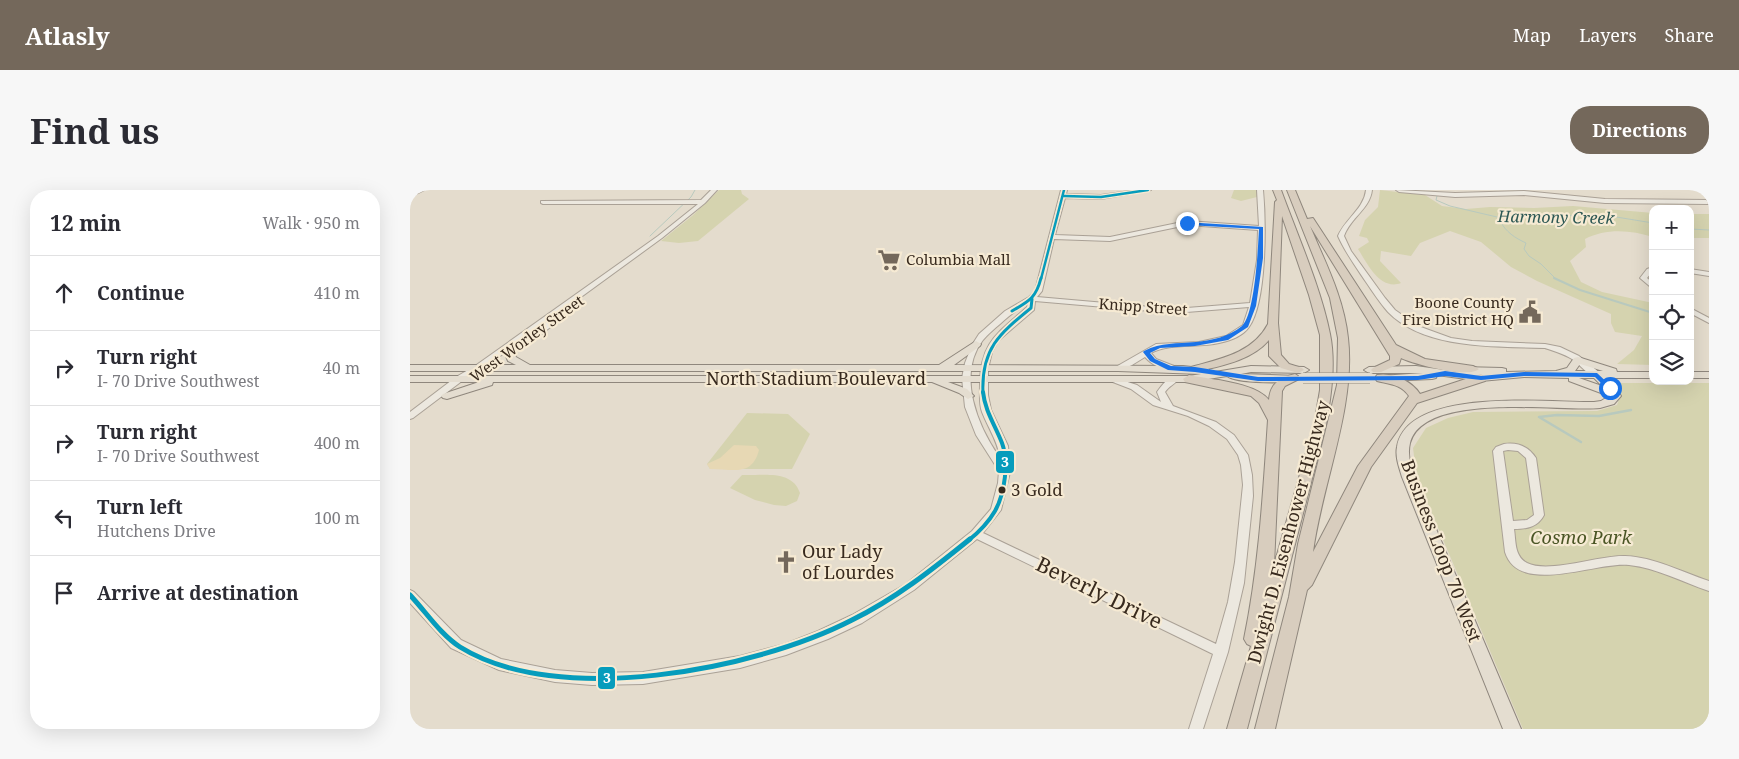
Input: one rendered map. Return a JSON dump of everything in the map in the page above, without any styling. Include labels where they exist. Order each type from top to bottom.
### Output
[{"type":"highway","name":"Dwight D. Eisenhower Highway","points":[[1265,729],[1298,597],[1306,544],[1343,385],[1343,338],[1335,298],[1291,190]]},
{"type":"highway","name":"Dwight D. Eisenhower Highway","points":[[1237,729],[1320,425],[1326,390],[1325,335],[1314,295],[1278,193]]},
{"type":"highway","points":[[1278,193],[1274,323],[1275,356],[1285,366],[1300,374]]},
{"type":"highway","points":[[1297,204],[1325,243],[1392,347],[1396,356],[1395,362],[1374,374]]},
{"type":"highway","points":[[1192,374],[1228,360],[1262,343],[1270,334],[1274,323]]},
{"type":"highway","points":[[1392,347],[1420,363],[1472,369]]},
{"type":"highway","points":[[1192,374],[1259,394],[1268,404],[1273,419]]},
{"type":"highway","points":[[1255,663],[1253,640],[1262,594],[1267,552],[1276,391],[1280,384],[1300,374]]},
{"type":"highway","points":[[1298,597],[1365,466],[1415,396],[1408,387],[1374,374]]},
{"type":"highway","points":[[1413,400],[1481,378]]},
{"type":"main road","points":[[938,369],[948,365],[976,344]]},
{"type":"main road","points":[[510,354],[512,359],[526,365],[527,368]]},
{"type":"main road","points":[[1556,374],[1571,370],[1578,360],[1609,370],[1634,375]]},
{"type":"main road","name":"North Stadium Boulevard","points":[[410,368],[938,369],[967,374]]},
{"type":"main road","name":"North Stadium Boulevard","points":[[983,374],[1118,368],[1170,368],[1192,374],[1221,374],[1258,379],[1300,374],[1374,374],[1424,378],[1472,369],[1524,374]]},
{"type":"main road","name":"North Stadium Boulevard","points":[[410,379],[928,379],[983,374],[1109,379],[1175,379],[1192,374]]},
{"type":"main road","name":"North Stadium Boulevard","points":[[1445,374],[1481,378],[1524,374],[1649,375]]},
{"type":"main road","points":[[1556,374],[1613,392]]},
{"type":"main road","points":[[1597,375],[1613,392]]},
{"type":"main road","points":[[1613,392],[1618,382],[1634,375]]},
{"type":"main road","points":[[1694,375],[1709,375]]},
{"type":"main road","points":[[448,396],[500,379]]},
{"type":"main road","points":[[928,379],[963,391],[968,396]]},
{"type":"main road","name":"Business Loop 70 West","points":[[1512,729],[1408,477],[1402,452],[1405,440],[1411,429],[1421,421],[1445,410],[1482,406],[1597,405],[1612,400],[1615,396],[1613,392]]},
{"type":"street","points":[[410,194],[420,190]]},
{"type":"street","name":"West Worley Street","points":[[410,416],[459,379],[478,368],[642,251],[703,202],[714,190]]},
{"type":"street","points":[[1004,472],[988,449],[970,412],[967,374],[976,344],[987,332],[1018,306],[1032,299],[1038,291],[1064,193],[1102,197],[1148,190]]},
{"type":"street","points":[[1118,368],[1130,365],[1146,352],[1158,346],[1195,344],[1226,338],[1246,326],[1254,306],[1260,258],[1262,228],[1260,190]]},
{"type":"street","points":[[1369,190],[1367,200],[1345,225],[1341,236],[1348,251],[1392,312],[1414,328],[1450,340],[1490,345],[1545,346],[1568,353],[1597,375]]},
{"type":"street","points":[[1399,190],[1455,195],[1522,191],[1619,201],[1709,202]]},
{"type":"street","points":[[1571,190],[1583,198]]},
{"type":"street","points":[[543,202],[703,202]]},
{"type":"street","points":[[1053,237],[1110,239],[1187,223],[1262,228]]},
{"type":"street","name":"West Worley Street","points":[[410,423],[471,379],[510,354],[616,275],[642,251]]},
{"type":"street","points":[[1649,270],[1643,278],[1649,283]]},
{"type":"street","points":[[1694,272],[1709,274]]},
{"type":"street","points":[[410,595],[456,644],[498,664],[555,676],[592,680],[642,678],[740,662],[823,636],[858,620],[910,587],[976,534],[996,510],[1001,495],[1004,472],[1003,446],[986,410],[983,374],[988,352],[995,340],[1031,308],[1032,299]]},
{"type":"street","name":"Knipp Street","points":[[1032,299],[1174,311],[1254,306]]},
{"type":"street","points":[[1694,312],[1709,321]]},
{"type":"street","points":[[1146,352],[1153,361],[1170,368]]},
{"type":"street","points":[[1109,379],[1134,387],[1149,399],[1198,416],[1226,433],[1243,454],[1246,467],[1245,518],[1238,582],[1221,652],[1196,729]]},
{"type":"street","points":[[1170,406],[1162,398],[1161,392],[1166,385],[1175,379]]},
{"type":"street","points":[[1508,525],[1531,523],[1536,521],[1539,515],[1530,456],[1527,452],[1515,447],[1504,447],[1498,451],[1508,525],[1513,556],[1520,564],[1528,568],[1545,571],[1624,560],[1650,566],[1709,586]]},
{"type":"street","name":"Beverly Drive","points":[[976,534],[1221,652]]},
{"type":"green space","points":[[719,190],[741,190],[742,194],[749,199],[698,241],[679,243],[661,241],[692,216]]},
{"type":"green space","points":[[1234,190],[1258,190],[1257,197],[1241,201],[1231,198]]},
{"type":"green space","points":[[1380,190],[1425,195],[1442,206],[1466,209],[1573,206],[1649,213],[1649,236],[1619,231],[1593,235],[1585,239],[1586,247],[1570,261],[1581,282],[1602,292],[1649,302],[1649,365],[1617,364],[1634,350],[1642,336],[1615,332],[1611,323],[1611,314],[1537,281],[1511,267],[1481,242],[1450,231],[1420,243],[1411,256],[1381,251],[1380,261],[1401,283],[1387,283],[1375,274],[1358,249],[1369,242],[1367,238],[1359,236],[1365,220],[1378,207]]},
{"type":"green space","points":[[1694,214],[1709,214],[1709,238],[1694,238]]},
{"type":"green space","name":"Cosmo Park","points":[[1614,383],[1694,385],[1694,383],[1709,383],[1709,729],[1523,729],[1417,478],[1413,448],[1426,428],[1448,418],[1473,412],[1597,411],[1617,405],[1621,393]]},
{"type":"green space","points":[[747,413],[788,414],[810,434],[792,469],[710,469],[707,464]]},
{"type":"green space","points":[[742,475],[776,475],[790,480],[796,485],[800,493],[797,501],[786,506],[774,505],[755,500],[730,488]]},
{"type":"sand","points":[[734,445],[756,446],[759,450],[752,464],[740,470],[710,469],[707,464],[720,458]]},
{"type":"waterway","points":[[650,236],[691,197],[695,190]]},
{"type":"waterway","name":"Harmony Creek","points":[[1437,196],[1436,200],[1450,206],[1497,217],[1604,215],[1649,222]]},
{"type":"waterway","points":[[1508,218],[1500,221],[1515,237],[1526,243],[1524,249],[1529,256],[1541,264],[1556,279]]},
{"type":"waterway","name":"Harmony Creek","points":[[1694,229],[1709,230]]},
{"type":"waterway","points":[[1556,279],[1580,290],[1649,312]]},
{"type":"waterway","points":[[1581,442],[1539,417],[1557,415],[1599,416],[1631,410]]},
{"type":"transit line","name":"3","points":[[1012,311],[1032,299],[1038,291],[1064,190]]},
{"type":"transit line","name":"3","points":[[1064,196],[1101,197],[1148,190]]},
{"type":"transit line","name":"3","points":[[410,595],[444,634],[465,650],[500,664],[524,670],[571,677],[618,678],[666,674],[726,663],[792,646],[852,620],[882,604],[940,563],[977,533],[995,511],[1002,489],[1005,461],[1003,446],[984,402],[984,365],[990,348],[995,341],[1007,327],[1031,308],[1032,299]]},
{"type":"place","name":"Columbia Mall","points":[[889,260]]},
{"type":"place","name":"Boone County Fire District HQ","points":[[1530,312]]},
{"type":"place","name":"3 Gold","points":[[1002,490]]},
{"type":"place","name":"Our Lady of Lourdes","points":[[786,562]]},
{"type":"route","points":[[1187,223],[1262,228],[1254,306],[1246,326],[1226,338],[1213,342],[1158,346],[1146,352],[1152,360],[1160,365],[1170,368],[1183,368],[1258,379],[1418,378],[1445,374],[1481,378],[1524,374],[1597,375],[1610,388]]}]
